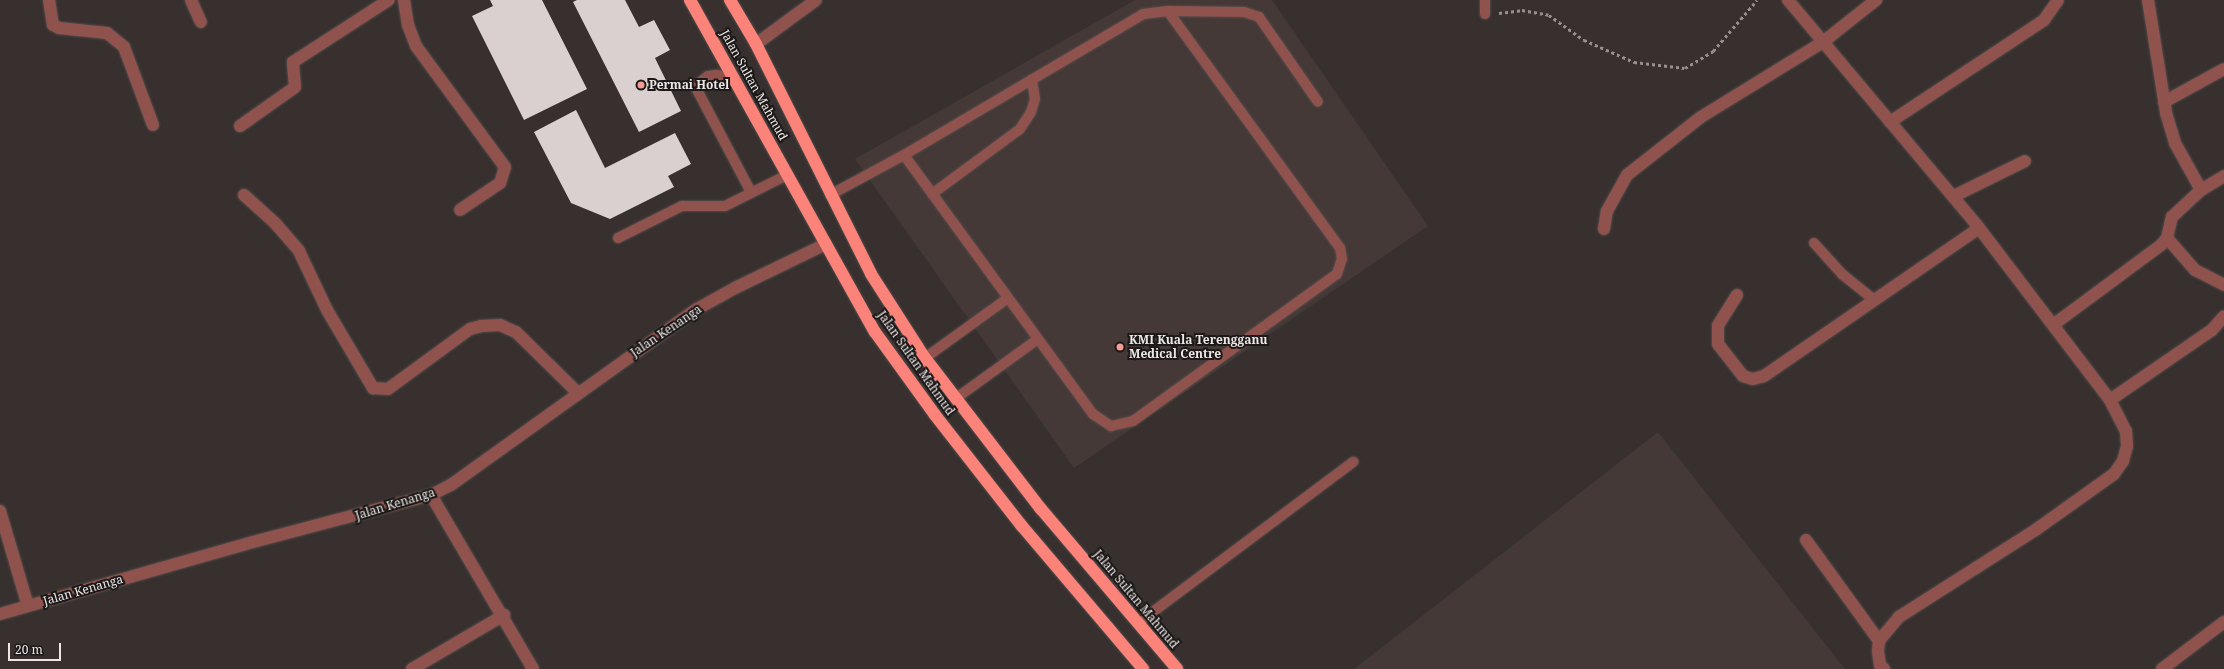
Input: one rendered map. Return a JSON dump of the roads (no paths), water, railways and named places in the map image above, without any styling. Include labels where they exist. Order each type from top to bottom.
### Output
[{"type":"highway","name":"Jalan Sultan Mahmud","points":[[690,0],[875,332],[935,415],[1021,524],[1143,669]]},
{"type":"highway","name":"Jalan Sultan Mahmud","points":[[730,0],[756,44],[830,195],[871,274],[925,358],[1041,509],[1177,669]]},
{"type":"street","points":[[49,0],[52,25],[59,28],[107,33],[124,47],[153,125]]},
{"type":"street","points":[[191,0],[201,22]]},
{"type":"street","points":[[240,126],[295,87],[293,62],[389,0]]},
{"type":"street","points":[[404,0],[408,25],[416,46],[505,167],[500,183],[460,210]]},
{"type":"street","points":[[756,44],[816,0]]},
{"type":"street","points":[[1788,0],[1954,196],[2110,400],[2126,432],[2127,446],[2123,460],[2114,474],[2037,529],[1899,617],[1879,641],[1878,651],[1880,665],[1884,669]]},
{"type":"street","points":[[1604,229],[1607,211],[1627,176],[1701,117],[1823,42],[1876,0]]},
{"type":"street","points":[[1890,122],[2044,20],[2058,0]]},
{"type":"street","points":[[2148,0],[2164,102],[2175,142],[2201,190]]},
{"type":"street","points":[[2164,102],[2224,69]]},
{"type":"street","points":[[1954,196],[2025,161]]},
{"type":"street","points":[[2053,325],[2161,245],[2167,238],[2172,217],[2201,190],[2224,176]]},
{"type":"street","points":[[244,196],[274,223],[299,251],[327,310],[374,388],[388,390],[470,329],[500,324],[516,332],[578,393]]},
{"type":"street","points":[[1737,295],[1718,326],[1718,344],[1743,376],[1753,380],[1764,376],[1873,299],[1979,228]]},
{"type":"street","points":[[2167,238],[2195,270],[2224,285]]},
{"type":"street","name":"Jalan Kenanga","points":[[0,614],[431,495],[451,485],[697,309],[826,244]]},
{"type":"street","points":[[2110,400],[2212,330],[2224,316]]},
{"type":"street","points":[[431,495],[504,615],[533,669]]},
{"type":"street","points":[[0,511],[28,606]]},
{"type":"street","points":[[1806,540],[1879,641]]},
{"type":"street","points":[[412,669],[504,615]]},
{"type":"street","points":[[2162,669],[2224,622]]},
{"type":"lane","points":[[1485,0],[1485,14]]},
{"type":"lane","points":[[904,156],[1093,414],[1111,426],[1133,421],[1337,274],[1342,259],[1340,248],[1168,11]]},
{"type":"lane","points":[[830,195],[904,156],[1143,14],[1168,11],[1244,12],[1259,16],[1318,102]]},
{"type":"lane","points":[[735,80],[717,75],[708,76],[695,86],[751,192]]},
{"type":"lane","points":[[932,194],[1020,129],[1031,112],[1035,99],[1032,79]]},
{"type":"lane","points":[[618,238],[682,206],[725,206],[787,174]]},
{"type":"lane","points":[[1814,243],[1842,274],[1873,299]]},
{"type":"lane","points":[[925,358],[1008,298]]},
{"type":"lane","points":[[955,398],[1038,339]]},
{"type":"lane","points":[[1138,623],[1353,462]]},
{"type":"place","name":"Permai Hotel","points":[[641,85]]},
{"type":"place","name":"KMI Kuala Terengganu Medical Centre","points":[[1120,347]]}]
